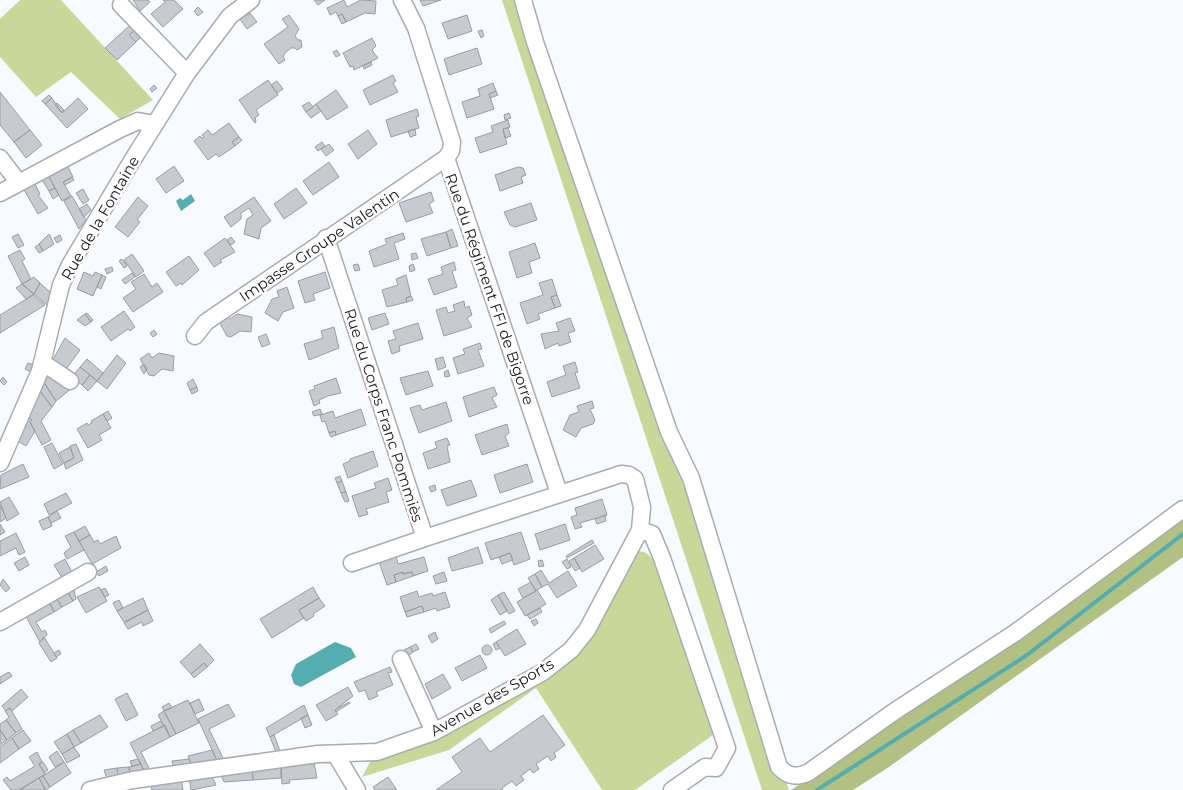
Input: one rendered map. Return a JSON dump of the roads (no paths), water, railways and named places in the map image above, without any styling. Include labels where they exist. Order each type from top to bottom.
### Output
[{"type":"street","name":"Rue de la Fontaine","points":[[0,463],[42,362],[61,285],[70,265],[154,124],[187,73],[230,16],[251,0]]},
{"type":"street","name":"Rue du Régiment FFI de Bigorre","points":[[402,0],[416,28],[452,142],[451,151],[446,158],[559,493]]},
{"type":"street","points":[[523,0],[535,42],[669,432],[691,478],[779,767],[786,775],[796,777],[809,772],[895,711],[1015,633],[1183,509]]},
{"type":"street","points":[[121,5],[187,73]]},
{"type":"street","points":[[0,193],[120,129],[138,121],[154,124]]},
{"type":"street","points":[[0,158],[20,183]]},
{"type":"street","name":"Impasse Groupe Valentin","points":[[195,336],[206,322],[326,238],[446,158]]},
{"type":"street","name":"Rue du Corps Franc Pommiès","points":[[326,238],[425,538],[621,474]]},
{"type":"street","points":[[42,362],[70,381]]},
{"type":"street","name":"Avenue des Sports","points":[[90,790],[133,780],[318,754],[336,755],[377,752],[434,732],[543,672],[572,650],[586,630],[640,530],[642,507],[634,479],[629,475],[621,474]]},
{"type":"street","points":[[640,530],[652,534],[662,558],[727,748],[716,768],[705,767],[672,790]]},
{"type":"street","points":[[352,563],[425,538]]},
{"type":"street","points":[[0,622],[88,572]]},
{"type":"street","points":[[401,659],[434,732]]},
{"type":"street","points":[[336,755],[357,790]]},
{"type":"water","points":[[191,194],[195,201],[181,211],[176,201],[180,198],[183,200]]},
{"type":"water","points":[[335,642],[351,648],[356,657],[301,687],[294,684],[291,675],[296,664]]},
{"type":"waterway","points":[[817,790],[1027,655],[1183,534]]}]
